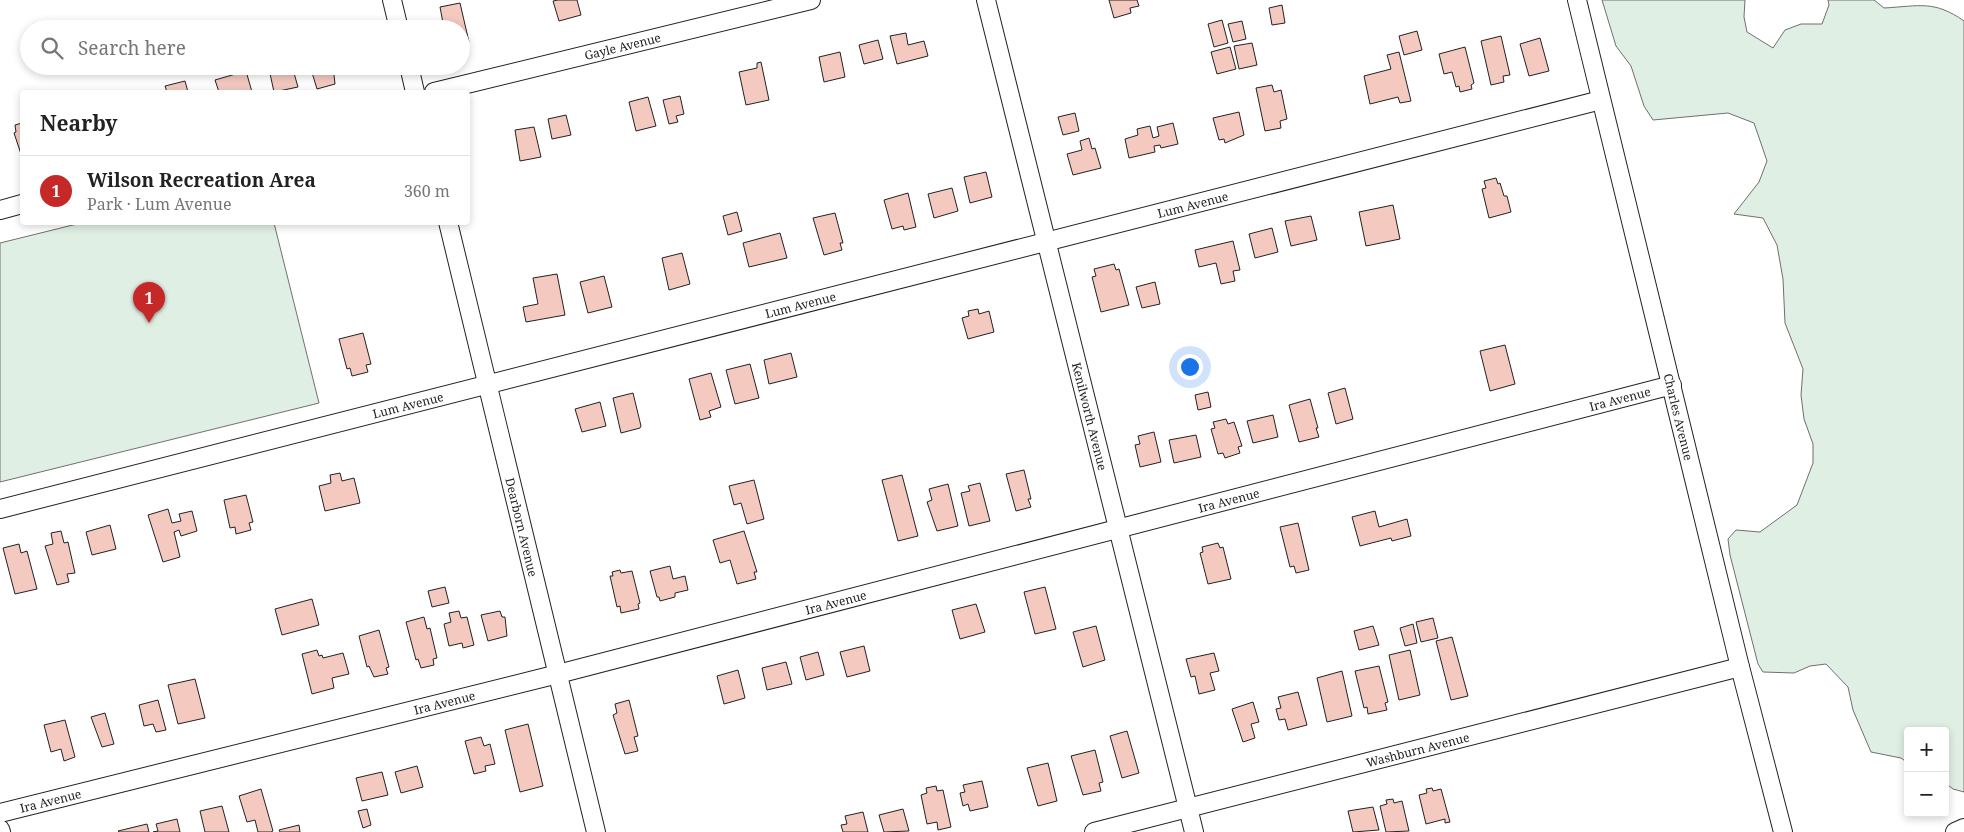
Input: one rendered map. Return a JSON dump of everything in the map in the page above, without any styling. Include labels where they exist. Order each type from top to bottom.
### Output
[{"type":"street","points":[[392,0],[398,20]]},
{"type":"street","name":"Gayle Avenue","points":[[442,90],[811,0]]},
{"type":"street","name":"Kenilworth Avenue","points":[[986,0],[1194,832]]},
{"type":"street","name":"Charles Avenue","points":[[1576,0],[1740,667],[1783,832]]},
{"type":"street","points":[[411,75],[415,90]]},
{"type":"street","name":"Lum Avenue","points":[[0,509],[1601,100]]},
{"type":"street","points":[[0,210],[20,205]]},
{"type":"street","name":"Dearborn Avenue","points":[[449,225],[596,832]]},
{"type":"street","name":"Ira Avenue","points":[[0,814],[558,674],[1672,385]]},
{"type":"street","name":"Washburn Avenue","points":[[1094,832],[1740,667]]},
{"type":"street","points":[[1955,832],[1964,828]]},
{"type":"green space","points":[[1602,0],[1745,0],[1744,17],[1747,32],[1773,48],[1785,30],[1801,24],[1822,24],[1829,5],[1828,0],[1874,0],[1884,8],[1935,7],[1953,14],[1964,21],[1964,792],[1949,786],[1949,727],[1904,727],[1904,760],[1871,752],[1853,710],[1848,687],[1826,664],[1810,666],[1794,673],[1763,672],[1758,664],[1730,555],[1728,539],[1736,530],[1760,532],[1797,505],[1813,463],[1813,444],[1804,419],[1801,395],[1803,369],[1785,323],[1783,279],[1777,245],[1763,218],[1734,214],[1759,182],[1767,161],[1754,123],[1728,113],[1653,120],[1644,106],[1631,66],[1616,46]]},
{"type":"green space","points":[[73,225],[274,225],[319,403],[0,482],[0,243]]},
{"type":"building","points":[[577,0],[581,15],[559,21],[553,1]]},
{"type":"building","points":[[1109,0],[1137,0],[1139,6],[1130,8],[1131,13],[1114,18]]},
{"type":"building","points":[[460,3],[464,20],[442,20],[440,7]]},
{"type":"building","points":[[1282,5],[1285,23],[1272,25],[1269,8]]},
{"type":"building","points":[[1222,20],[1228,43],[1214,47],[1208,24]]},
{"type":"building","points":[[1242,21],[1246,39],[1233,42],[1228,24]]},
{"type":"building","points":[[1417,31],[1422,50],[1404,55],[1399,36]]},
{"type":"building","points":[[906,33],[908,45],[924,41],[928,56],[897,64],[890,36]]},
{"type":"building","points":[[1501,36],[1510,75],[1503,76],[1504,82],[1491,85],[1481,41]]},
{"type":"building","points":[[1540,38],[1549,71],[1529,76],[1520,44]]},
{"type":"building","points":[[878,40],[883,59],[864,64],[859,45]]},
{"type":"building","points":[[1252,43],[1257,65],[1239,69],[1234,46]]},
{"type":"building","points":[[1230,47],[1236,69],[1217,74],[1211,52]]},
{"type":"building","points":[[1465,47],[1474,83],[1471,85],[1472,89],[1460,92],[1459,86],[1456,87],[1452,72],[1444,74],[1439,54]]},
{"type":"building","points":[[840,52],[845,77],[824,82],[819,57]]},
{"type":"building","points":[[1399,52],[1411,101],[1400,103],[1398,97],[1370,104],[1364,76],[1391,69],[1387,55]]},
{"type":"building","points":[[761,62],[769,100],[746,105],[739,72],[757,68],[757,63]]},
{"type":"building","points":[[232,75],[247,75],[251,90],[218,90],[215,80]]},
{"type":"building","points":[[270,75],[295,75],[298,87],[274,90]]},
{"type":"building","points":[[313,75],[334,75],[335,84],[317,89]]},
{"type":"building","points":[[185,81],[187,90],[166,90],[165,86]]},
{"type":"building","points":[[1272,85],[1274,92],[1281,90],[1287,119],[1280,121],[1281,128],[1265,131],[1256,88]]},
{"type":"building","points":[[680,96],[684,114],[676,116],[678,122],[669,124],[663,100]]},
{"type":"building","points":[[648,97],[656,126],[636,131],[629,102]]},
{"type":"building","points":[[1239,112],[1244,135],[1225,143],[1224,139],[1219,140],[1213,118]]},
{"type":"building","points":[[1075,113],[1079,131],[1063,135],[1058,117]]},
{"type":"building","points":[[566,115],[571,135],[552,139],[548,119]]},
{"type":"building","points":[[1173,123],[1178,144],[1161,148],[1160,145],[1154,146],[1155,152],[1129,158],[1125,139],[1138,135],[1137,129],[1150,126],[1153,138],[1159,136],[1157,127]]},
{"type":"building","points":[[20,124],[20,151],[14,133],[16,132],[15,125]]},
{"type":"building","points":[[534,127],[541,157],[520,161],[515,130]]},
{"type":"building","points":[[1089,138],[1092,149],[1095,148],[1101,168],[1073,175],[1067,154],[1082,150],[1080,141]]},
{"type":"building","points":[[986,172],[992,197],[970,203],[964,177]]},
{"type":"building","points":[[1496,178],[1498,184],[1500,183],[1504,196],[1507,196],[1511,212],[1489,218],[1482,189],[1486,188],[1484,181]]},
{"type":"building","points":[[952,188],[958,211],[934,218],[928,194]]},
{"type":"building","points":[[908,193],[916,227],[904,230],[903,226],[892,229],[884,200]]},
{"type":"building","points":[[1393,205],[1400,239],[1366,246],[1359,212]]},
{"type":"building","points":[[737,212],[742,231],[728,235],[723,216]]},
{"type":"building","points":[[835,213],[843,243],[840,243],[842,250],[824,255],[813,218]]},
{"type":"building","points":[[1311,216],[1317,240],[1291,246],[1285,221]]},
{"type":"building","points":[[1272,228],[1278,252],[1255,258],[1249,234]]},
{"type":"building","points":[[780,233],[787,258],[749,267],[743,243]]},
{"type":"building","points":[[1233,241],[1240,270],[1233,271],[1235,281],[1221,284],[1216,263],[1199,267],[1195,250]]},
{"type":"building","points":[[682,253],[690,284],[669,290],[662,258]]},
{"type":"building","points":[[1114,264],[1116,270],[1119,269],[1129,305],[1101,312],[1092,277],[1096,276],[1094,269]]},
{"type":"building","points":[[557,274],[565,315],[526,322],[523,307],[538,304],[533,278]]},
{"type":"building","points":[[604,276],[612,307],[588,313],[580,282]]},
{"type":"building","points":[[1155,282],[1160,304],[1142,308],[1136,287]]},
{"type":"building","points":[[978,309],[979,314],[989,311],[994,332],[968,339],[962,318],[969,316],[968,311]]},
{"type":"building","points":[[363,333],[371,364],[366,365],[368,372],[352,376],[350,368],[347,369],[339,339]]},
{"type":"building","points":[[1505,345],[1515,384],[1490,391],[1480,351]]},
{"type":"building","points":[[791,353],[797,377],[769,384],[764,360]]},
{"type":"building","points":[[750,364],[759,398],[735,404],[726,370]]},
{"type":"building","points":[[711,373],[721,407],[709,411],[711,417],[700,420],[689,379]]},
{"type":"building","points":[[1345,388],[1353,419],[1336,424],[1328,393]]},
{"type":"building","points":[[1208,392],[1211,407],[1198,410],[1195,395]]},
{"type":"building","points":[[633,393],[641,426],[640,428],[621,433],[613,398]]},
{"type":"building","points":[[1310,399],[1319,437],[1299,442],[1289,405]]},
{"type":"building","points":[[600,402],[606,426],[582,432],[575,409]]},
{"type":"building","points":[[1273,415],[1278,437],[1253,443],[1247,421]]},
{"type":"building","points":[[1226,419],[1228,424],[1234,422],[1242,446],[1238,447],[1240,453],[1225,458],[1223,453],[1218,454],[1211,429],[1215,428],[1213,422]]},
{"type":"building","points":[[1154,432],[1161,462],[1140,467],[1135,445],[1140,444],[1138,436]]},
{"type":"building","points":[[1196,435],[1201,457],[1174,463],[1169,440]]},
{"type":"building","points":[[1024,470],[1031,507],[1016,511],[1006,474]]},
{"type":"building","points":[[340,473],[342,481],[354,478],[360,503],[325,511],[319,486],[331,483],[330,475]]},
{"type":"building","points":[[902,475],[918,536],[898,541],[882,480]]},
{"type":"building","points":[[754,480],[764,519],[747,524],[741,503],[734,505],[729,486]]},
{"type":"building","points":[[980,483],[990,521],[969,526],[961,493],[970,491],[968,486]]},
{"type":"building","points":[[948,484],[958,526],[937,531],[927,502],[932,500],[929,489]]},
{"type":"building","points":[[246,495],[253,522],[249,523],[251,530],[236,534],[235,527],[230,528],[224,500]]},
{"type":"building","points":[[168,509],[172,523],[181,521],[179,514],[192,511],[197,531],[181,536],[179,530],[174,532],[180,557],[163,562],[148,515]]},
{"type":"building","points":[[1375,511],[1379,527],[1407,519],[1411,536],[1392,541],[1391,538],[1360,546],[1352,517]]},
{"type":"building","points":[[1298,523],[1309,570],[1296,573],[1294,566],[1290,567],[1280,527]]},
{"type":"building","points":[[110,525],[116,549],[92,555],[86,532]]},
{"type":"building","points":[[61,531],[64,543],[68,542],[75,573],[67,574],[69,582],[57,585],[45,546],[53,544],[51,533]]},
{"type":"building","points":[[744,531],[757,572],[754,572],[756,579],[737,584],[730,560],[720,563],[713,540]]},
{"type":"building","points":[[1218,543],[1220,548],[1223,547],[1231,579],[1208,584],[1200,553],[1203,552],[1202,547]]},
{"type":"building","points":[[19,544],[21,553],[27,551],[37,589],[15,594],[3,548]]},
{"type":"building","points":[[670,566],[673,579],[685,576],[688,590],[675,593],[675,597],[660,601],[659,597],[657,597],[650,571]]},
{"type":"building","points":[[620,570],[621,573],[632,571],[640,603],[638,604],[639,609],[621,613],[620,606],[617,607],[610,576],[613,576],[612,572]]},
{"type":"building","points":[[445,587],[449,603],[432,607],[428,591]]},
{"type":"building","points":[[1045,587],[1056,629],[1035,634],[1024,592]]},
{"type":"building","points":[[312,599],[319,625],[282,635],[275,609]]},
{"type":"building","points":[[976,604],[985,632],[960,639],[952,610]]},
{"type":"building","points":[[459,611],[461,618],[467,617],[474,645],[463,648],[462,643],[449,646],[444,624],[451,622],[449,613]]},
{"type":"building","points":[[500,611],[502,617],[505,617],[507,636],[488,641],[481,615]]},
{"type":"building","points":[[424,617],[427,629],[430,628],[437,658],[433,659],[434,665],[421,668],[418,659],[416,660],[406,622]]},
{"type":"building","points":[[1433,618],[1438,638],[1421,642],[1416,622]]},
{"type":"building","points":[[1413,624],[1417,643],[1405,646],[1400,628]]},
{"type":"building","points":[[1096,626],[1105,660],[1083,667],[1073,632]]},
{"type":"building","points":[[1373,626],[1379,645],[1359,650],[1354,631]]},
{"type":"building","points":[[379,630],[389,667],[386,668],[388,674],[374,677],[369,666],[367,667],[359,636]]},
{"type":"building","points":[[1452,637],[1468,696],[1451,700],[1436,641]]},
{"type":"building","points":[[864,646],[870,671],[847,677],[840,652]]},
{"type":"building","points":[[317,650],[319,656],[322,655],[323,658],[343,653],[349,674],[332,678],[334,688],[312,694],[302,654]]},
{"type":"building","points":[[1410,650],[1420,695],[1399,700],[1389,655]]},
{"type":"building","points":[[818,652],[824,675],[806,680],[800,657]]},
{"type":"building","points":[[1214,653],[1219,671],[1210,673],[1215,690],[1199,694],[1195,676],[1191,677],[1186,659]]},
{"type":"building","points":[[786,662],[792,684],[767,690],[762,668]]},
{"type":"building","points":[[1379,666],[1388,702],[1385,703],[1387,710],[1368,714],[1367,707],[1364,708],[1355,671]]},
{"type":"building","points":[[738,670],[745,698],[724,704],[717,676]]},
{"type":"building","points":[[1342,671],[1352,716],[1327,722],[1317,678]]},
{"type":"building","points":[[195,679],[205,718],[178,724],[168,685]]},
{"type":"building","points":[[1298,692],[1307,725],[1288,730],[1285,719],[1279,720],[1276,709],[1281,708],[1278,697]]},
{"type":"building","points":[[158,700],[166,730],[156,732],[153,724],[144,726],[139,705]]},
{"type":"building","points":[[629,700],[638,736],[634,737],[638,751],[625,754],[613,715],[617,713],[615,704]]},
{"type":"building","points":[[1253,702],[1259,722],[1251,724],[1255,738],[1243,742],[1232,709]]},
{"type":"building","points":[[105,713],[114,744],[102,747],[91,717]]},
{"type":"building","points":[[65,720],[75,757],[64,761],[61,749],[51,752],[44,725]]},
{"type":"building","points":[[528,724],[543,786],[520,792],[505,730]]},
{"type":"building","points":[[1127,731],[1139,773],[1122,778],[1110,736]]},
{"type":"building","points":[[481,737],[484,746],[490,744],[495,764],[485,766],[486,771],[474,774],[465,741]]},
{"type":"building","points":[[1095,750],[1103,782],[1099,783],[1101,791],[1083,795],[1071,756]]},
{"type":"building","points":[[1048,763],[1057,801],[1038,806],[1027,768]]},
{"type":"building","points":[[417,766],[423,787],[401,793],[395,772]]},
{"type":"building","points":[[382,772],[388,795],[362,801],[356,778]]},
{"type":"building","points":[[982,781],[988,807],[970,811],[968,804],[963,806],[960,793],[965,792],[963,785]]},
{"type":"building","points":[[936,786],[937,791],[943,790],[951,827],[938,830],[937,822],[927,824],[921,795],[927,793],[926,788]]},
{"type":"building","points":[[1432,788],[1433,791],[1441,789],[1450,822],[1445,823],[1445,819],[1426,824],[1419,795],[1427,793],[1426,789]]},
{"type":"building","points":[[261,789],[273,831],[271,832],[258,832],[255,820],[247,822],[239,796]]},
{"type":"building","points":[[1393,799],[1394,803],[1402,801],[1409,831],[1386,832],[1380,806],[1387,804],[1386,800]]},
{"type":"building","points":[[222,806],[229,832],[205,832],[200,811]]},
{"type":"building","points":[[1373,807],[1379,830],[1353,832],[1348,811]]},
{"type":"building","points":[[367,809],[371,825],[363,828],[358,811]]},
{"type":"building","points":[[903,809],[909,831],[884,832],[879,815]]},
{"type":"building","points":[[863,812],[868,832],[843,832],[841,825],[847,824],[845,816]]},
{"type":"building","points":[[177,819],[180,832],[153,832],[158,831],[156,824]]},
{"type":"building","points":[[147,824],[149,832],[118,831]]},
{"type":"building","points":[[299,825],[300,832],[280,832],[279,830]]},
{"type":"place","name":"Wilson Recreation Area","points":[[149,323]]}]
